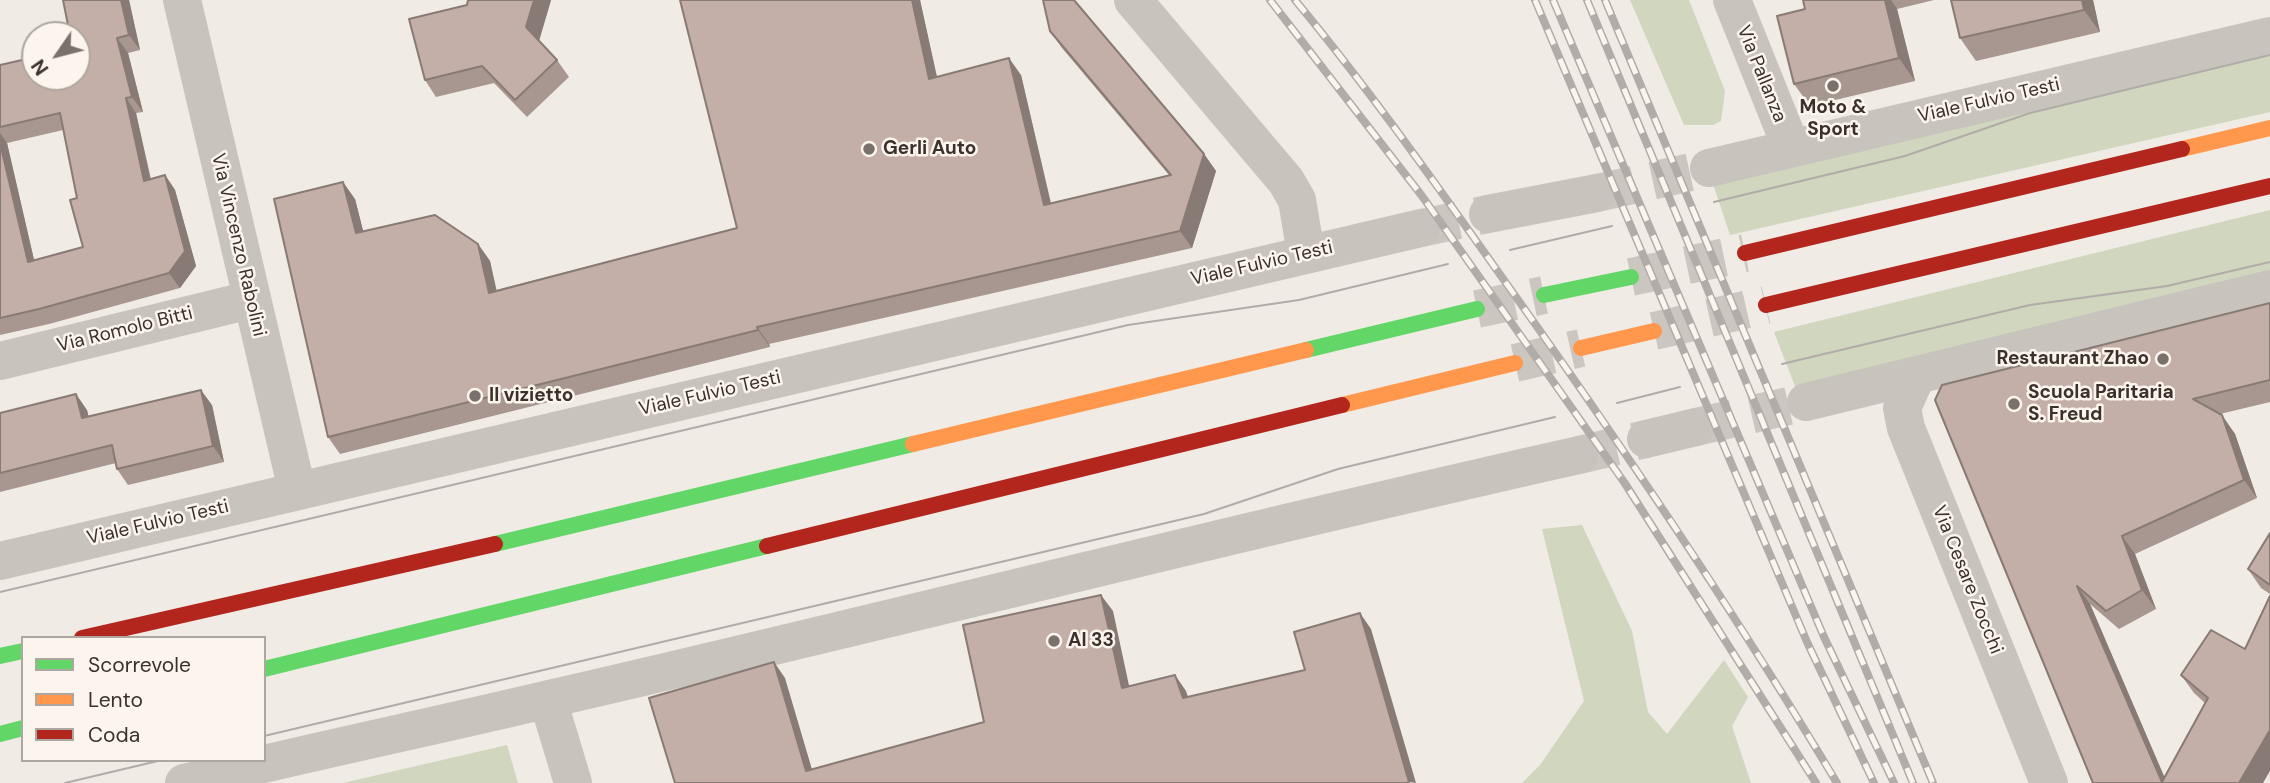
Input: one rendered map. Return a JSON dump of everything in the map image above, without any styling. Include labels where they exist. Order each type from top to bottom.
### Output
[{"type":"main road","points":[[1745,253],[2270,128]]},
{"type":"main road","points":[[1766,305],[2270,187]]},
{"type":"main road","points":[[1544,295],[1632,277]]},
{"type":"main road","points":[[91,636],[508,541],[1477,309]]},
{"type":"main road","points":[[1581,348],[1654,331]]},
{"type":"main road","points":[[266,669],[1516,363]]},
{"type":"main road","points":[[0,656],[21,651]]},
{"type":"main road","points":[[0,734],[21,729]]},
{"type":"street","name":"Via Vincenzo Rabolini","points":[[182,0],[250,300],[297,490]]},
{"type":"street","points":[[1133,0],[1286,181],[1297,200],[1306,254]]},
{"type":"street","name":"Via Pallanza","points":[[1732,0],[1791,147]]},
{"type":"street","name":"Viale Fulvio Testi","points":[[1709,168],[2270,36]]},
{"type":"street","points":[[1488,214],[1597,193]]},
{"type":"street","name":"Viale Fulvio Testi","points":[[0,561],[1420,228]]},
{"type":"street","points":[[1806,402],[2270,289]]},
{"type":"street","name":"Via Romolo Bitti","points":[[0,361],[250,300]]},
{"type":"street","name":"Via Cesare Zocchi","points":[[1916,377],[1902,408],[1906,428],[2049,783]]},
{"type":"street","points":[[1646,439],[1696,427]]},
{"type":"street","points":[[184,783],[364,739],[548,700],[1280,522],[1579,455]]},
{"type":"street","points":[[548,700],[573,783]]},
{"type":"green space","points":[[1630,0],[1689,0],[1725,91],[1721,121],[1713,125],[1684,125]]},
{"type":"green space","points":[[2270,48],[2270,112],[1730,235],[1713,184]]},
{"type":"green space","points":[[2270,210],[2270,273],[1796,389],[1774,332]]},
{"type":"green space","points":[[1582,525],[1632,631],[1648,712],[1667,734],[1724,660],[1748,697],[1732,726],[1751,783],[1522,783],[1540,765],[1584,701],[1542,529]]},
{"type":"green space","points":[[507,745],[518,783],[343,783]]},
{"type":"building","points":[[63,0],[121,0],[129,35],[117,38],[132,97],[126,98],[144,181],[165,175],[185,251],[169,273],[0,318],[0,143],[28,262],[83,247],[70,200],[77,198],[60,113],[0,127],[0,65],[21,60],[21,91],[91,91],[91,21],[67,21]]},
{"type":"building","points":[[468,0],[534,0],[526,27],[557,60],[515,100],[482,66],[425,80],[409,19],[467,5]]},
{"type":"building","points":[[680,0],[912,0],[929,79],[1009,58],[1044,205],[1171,175],[1050,31],[1043,0],[1074,0],[1204,154],[1180,231],[757,327],[758,330],[328,437],[274,199],[343,182],[356,233],[435,215],[478,244],[489,293],[737,228]]},
{"type":"building","points":[[1803,0],[1885,0],[1899,58],[1794,84],[1777,16],[1805,9]]},
{"type":"building","points":[[1951,0],[2082,0],[2084,10],[1960,38]]},
{"type":"building","points":[[2270,303],[2270,380],[2193,399],[2222,415],[2244,480],[2122,536],[2142,590],[2106,611],[2077,586],[2162,782],[2208,698],[2181,675],[2211,630],[2245,649],[2270,596],[2270,730],[2239,783],[2093,783],[1935,400],[1942,385]]},
{"type":"building","points":[[201,390],[213,446],[117,469],[112,445],[0,473],[0,413],[76,394],[82,418]]},
{"type":"building","points":[[2270,533],[2270,585],[2248,569]]},
{"type":"building","points":[[1101,595],[1122,688],[1175,675],[1183,698],[1305,670],[1294,632],[1360,613],[1409,782],[675,783],[649,698],[774,662],[806,771],[984,722],[963,625]]},
{"type":"tunnel","points":[[1597,193],[1709,168]]},
{"type":"tunnel","points":[[1421,228],[1488,214]]},
{"type":"tunnel","points":[[1631,277],[1745,253]]},
{"type":"tunnel","points":[[1477,309],[1544,295]]},
{"type":"tunnel","points":[[1654,331],[1766,305]]},
{"type":"tunnel","points":[[1515,363],[1581,348]]},
{"type":"tunnel","points":[[1696,427],[1806,402]]},
{"type":"tunnel","points":[[1579,455],[1646,439]]},
{"type":"tram line","points":[[1714,202],[1905,156],[2030,113],[2270,55]]},
{"type":"tram line","points":[[1510,250],[1612,226]]},
{"type":"tram line","points":[[1782,364],[2030,305],[2167,286],[2270,262]]},
{"type":"tram line","points":[[0,592],[1128,325],[1299,300],[1448,264]]},
{"type":"tram line","points":[[1617,403],[1680,387]]},
{"type":"tram line","points":[[266,736],[1204,514],[1338,469],[1555,417]]},
{"type":"tram line","points":[[65,783],[154,762]]},
{"type":"railway","points":[[1270,0],[1422,196],[1624,482],[1816,783]]},
{"type":"railway","points":[[1295,0],[1408,146],[1600,417],[1721,598],[1837,783]]},
{"type":"railway","points":[[1535,0],[1807,642],[1874,783]]},
{"type":"railway","points":[[1553,0],[1824,637],[1894,783]]},
{"type":"railway","points":[[1587,0],[1913,783]]},
{"type":"railway","points":[[1605,0],[1933,783]]},
{"type":"traffic: fast","points":[[1544,295],[1631,277]]},
{"type":"traffic: fast","points":[[1306,350],[1477,309]]},
{"type":"traffic: fast","points":[[495,544],[913,444]]},
{"type":"traffic: fast","points":[[266,669],[767,546]]},
{"type":"traffic: fast","points":[[0,656],[21,651]]},
{"type":"traffic: fast","points":[[0,734],[21,729]]},
{"type":"traffic: slow","points":[[2182,149],[2270,128]]},
{"type":"traffic: slow","points":[[1581,348],[1654,331]]},
{"type":"traffic: slow","points":[[913,444],[1306,350]]},
{"type":"traffic: slow","points":[[1342,405],[1515,363]]},
{"type":"traffic: jam","points":[[1745,253],[2182,149]]},
{"type":"traffic: jam","points":[[1766,305],[2270,186]]},
{"type":"traffic: jam","points":[[767,546],[1342,405]]},
{"type":"traffic: jam","points":[[91,636],[495,544]]},
{"type":"place","name":"Moto & Sport","points":[[1833,86]]},
{"type":"place","name":"Gerli Auto","points":[[869,149]]},
{"type":"place","name":"Restaurant Zhao","points":[[2163,359]]},
{"type":"place","name":"Il vizietto","points":[[475,396]]},
{"type":"place","name":"Scuola Paritaria S. Freud","points":[[2014,404]]},
{"type":"place","name":"Al 33","points":[[1054,641]]}]
